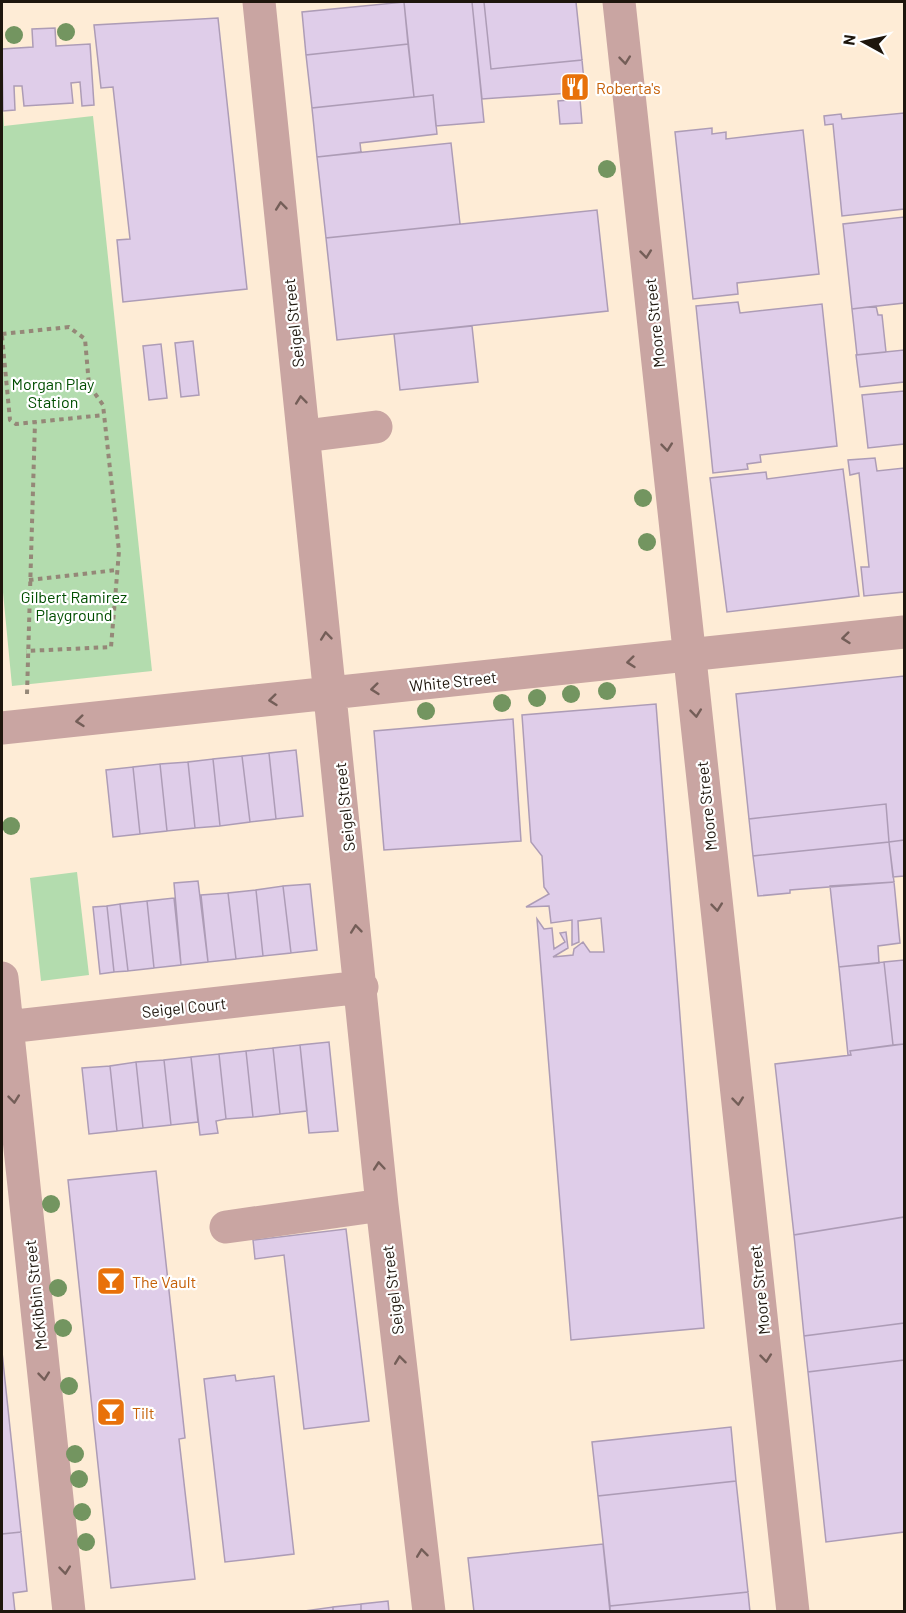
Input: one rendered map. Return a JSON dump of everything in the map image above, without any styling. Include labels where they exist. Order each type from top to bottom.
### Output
[{"type":"street","name":"Seigel Street","points":[[259,2],[362,987],[382,1205],[429,1611]]},
{"type":"street","name":"Moore Street","points":[[619,2],[793,1611]]},
{"type":"street","points":[[305,436],[376,427]]},
{"type":"street","name":"White Street","points":[[2,728],[904,632]]},
{"type":"street","name":"McKibbin Street","points":[[2,978],[69,1611]]},
{"type":"street","name":"Seigel Court","points":[[7,1027],[362,987]]},
{"type":"street","points":[[226,1227],[382,1205]]},
{"type":"path","points":[[26,651],[111,647],[119,551],[103,405],[89,385],[85,339],[69,327],[2,335],[10,420],[16,424],[104,415]]},
{"type":"path","points":[[27,694],[26,651],[35,422]]},
{"type":"path","points":[[29,580],[117,570]]},
{"type":"green space","name":"Gilbert Ramirez Playground","points":[[2,91],[4,126],[93,116],[152,671],[12,686],[2,582]]},
{"type":"green space","points":[[77,872],[89,975],[41,981],[30,878]]},
{"type":"building","points":[[404,2],[472,2],[484,122],[436,126],[433,95],[414,97]]},
{"type":"building","points":[[404,2],[408,44],[306,55],[302,12]]},
{"type":"building","points":[[472,2],[484,2],[491,69],[582,60],[585,92],[482,99]]},
{"type":"building","points":[[484,2],[576,2],[582,60],[491,69]]},
{"type":"building","points":[[218,18],[247,289],[123,302],[117,240],[130,239],[113,87],[101,88],[94,25]]},
{"type":"building","points":[[55,28],[56,46],[90,44],[94,105],[82,106],[80,82],[71,83],[73,103],[24,106],[22,86],[14,86],[15,110],[3,111],[2,49],[33,47],[32,29]]},
{"type":"building","points":[[408,44],[414,97],[312,108],[306,55]]},
{"type":"building","points":[[433,95],[437,134],[360,143],[361,152],[317,157],[312,108]]},
{"type":"building","points":[[580,99],[582,123],[560,124],[558,101]]},
{"type":"building","points":[[904,113],[904,209],[842,216],[833,124],[825,125],[824,116],[841,114],[842,119]]},
{"type":"building","points":[[712,128],[712,134],[726,132],[726,139],[803,130],[819,274],[737,283],[738,294],[693,299],[675,132]]},
{"type":"building","points":[[451,143],[460,224],[326,238],[317,157]]},
{"type":"building","points":[[597,210],[608,311],[337,340],[326,238]]},
{"type":"building","points":[[904,217],[904,303],[852,309],[843,224]]},
{"type":"building","points":[[738,302],[740,313],[822,304],[837,446],[760,455],[761,462],[747,464],[748,469],[713,473],[696,306]]},
{"type":"building","points":[[876,306],[878,315],[882,315],[886,352],[857,355],[852,309]]},
{"type":"building","points":[[472,326],[478,382],[400,390],[394,334]]},
{"type":"building","points":[[193,341],[199,395],[181,397],[175,343]]},
{"type":"building","points":[[161,344],[167,398],[149,400],[143,346]]},
{"type":"building","points":[[904,350],[904,382],[860,387],[856,355]]},
{"type":"building","points":[[904,391],[904,444],[868,448],[862,395]]},
{"type":"building","points":[[875,458],[877,471],[904,468],[904,592],[864,596],[861,567],[869,567],[859,473],[850,475],[848,460]]},
{"type":"building","points":[[843,469],[859,596],[727,612],[710,478],[766,472],[767,479]]},
{"type":"building","points":[[904,676],[904,840],[889,842],[886,804],[749,819],[736,694]]},
{"type":"building","points":[[656,704],[704,1328],[571,1340],[537,919],[544,929],[552,928],[554,949],[565,942],[560,933],[566,932],[568,948],[553,957],[573,955],[574,949],[583,942],[590,952],[604,952],[601,918],[578,921],[579,942],[572,945],[572,920],[551,923],[549,906],[526,907],[549,894],[544,887],[542,856],[531,842],[522,715]]},
{"type":"building","points":[[513,719],[521,841],[384,850],[374,731]]},
{"type":"building","points":[[296,750],[303,816],[276,819],[269,753]]},
{"type":"building","points":[[269,753],[276,819],[250,822],[242,756]]},
{"type":"building","points":[[242,756],[250,822],[220,826],[213,759]]},
{"type":"building","points":[[213,759],[220,826],[195,828],[188,762]]},
{"type":"building","points":[[188,762],[195,828],[167,831],[160,764]]},
{"type":"building","points":[[160,764],[167,831],[140,834],[133,767]]},
{"type":"building","points":[[133,767],[140,834],[113,837],[106,770]]},
{"type":"building","points":[[886,804],[889,842],[753,856],[749,819]]},
{"type":"building","points":[[904,840],[904,876],[893,877],[889,842]]},
{"type":"building","points":[[889,842],[894,882],[790,890],[790,893],[758,896],[753,856]]},
{"type":"building","points":[[198,881],[208,962],[181,965],[174,883]]},
{"type":"building","points":[[894,882],[900,943],[878,946],[879,963],[839,967],[830,886]]},
{"type":"building","points":[[310,884],[317,950],[291,953],[283,886]]},
{"type":"building","points":[[283,886],[291,953],[263,956],[256,890]]},
{"type":"building","points":[[256,890],[263,956],[236,959],[228,893]]},
{"type":"building","points":[[228,893],[236,959],[208,962],[201,895]]},
{"type":"building","points":[[174,898],[181,965],[154,968],[147,901]]},
{"type":"building","points":[[147,901],[154,968],[128,971],[120,904]]},
{"type":"building","points":[[120,904],[128,971],[114,972],[107,906]]},
{"type":"building","points":[[107,906],[114,972],[100,974],[93,907]]},
{"type":"building","points":[[904,960],[904,1044],[893,1045],[884,962]]},
{"type":"building","points":[[884,962],[893,1045],[850,1051],[851,1055],[848,1055],[839,967]]},
{"type":"building","points":[[329,1042],[338,1131],[309,1133],[300,1045]]},
{"type":"building","points":[[904,1044],[904,1217],[794,1235],[775,1064],[851,1055],[850,1051]]},
{"type":"building","points":[[300,1045],[307,1111],[280,1114],[273,1048]]},
{"type":"building","points":[[273,1048],[280,1114],[253,1117],[246,1051]]},
{"type":"building","points":[[246,1051],[253,1117],[226,1119],[219,1054]]},
{"type":"building","points":[[219,1054],[226,1119],[216,1121],[218,1133],[200,1135],[191,1057]]},
{"type":"building","points":[[191,1057],[198,1122],[171,1125],[164,1060]]},
{"type":"building","points":[[164,1060],[171,1125],[143,1128],[136,1062]]},
{"type":"building","points":[[136,1062],[143,1128],[117,1131],[110,1066]]},
{"type":"building","points":[[110,1066],[117,1131],[89,1134],[82,1068]]},
{"type":"building","points":[[156,1171],[185,1438],[179,1439],[195,1579],[111,1588],[68,1180]]},
{"type":"building","points":[[904,1217],[904,1323],[804,1336],[794,1235]]},
{"type":"building","points":[[346,1229],[369,1421],[304,1429],[284,1255],[255,1259],[253,1240]]},
{"type":"building","points":[[904,1323],[904,1360],[808,1372],[804,1336]]},
{"type":"building","points":[[2,1352],[21,1532],[2,1534]]},
{"type":"building","points":[[904,1360],[904,1532],[826,1542],[808,1372]]},
{"type":"building","points":[[235,1375],[236,1381],[274,1376],[294,1554],[225,1562],[204,1379]]},
{"type":"building","points":[[731,1427],[736,1481],[598,1496],[592,1442]]},
{"type":"building","points":[[736,1481],[748,1592],[610,1606],[598,1496]]},
{"type":"building","points":[[21,1532],[27,1591],[13,1593],[15,1612],[2,1612],[2,1534]]},
{"type":"building","points":[[603,1544],[610,1612],[474,1612],[468,1558]]},
{"type":"building","points":[[748,1592],[750,1612],[610,1612],[610,1606]]},
{"type":"building","points":[[388,1601],[389,1612],[361,1612],[361,1604]]},
{"type":"building","points":[[361,1604],[361,1612],[333,1612],[333,1607]]},
{"type":"building","points":[[333,1607],[333,1612],[305,1612],[305,1611]]},
{"type":"place","name":"Roberta's","points":[[575,87]]},
{"type":"place","name":"The Vault","points":[[111,1281]]},
{"type":"place","name":"Tilt","points":[[111,1412]]},
{"type":"park label","name":"Morgan Play Station","points":[[53,392]]}]
